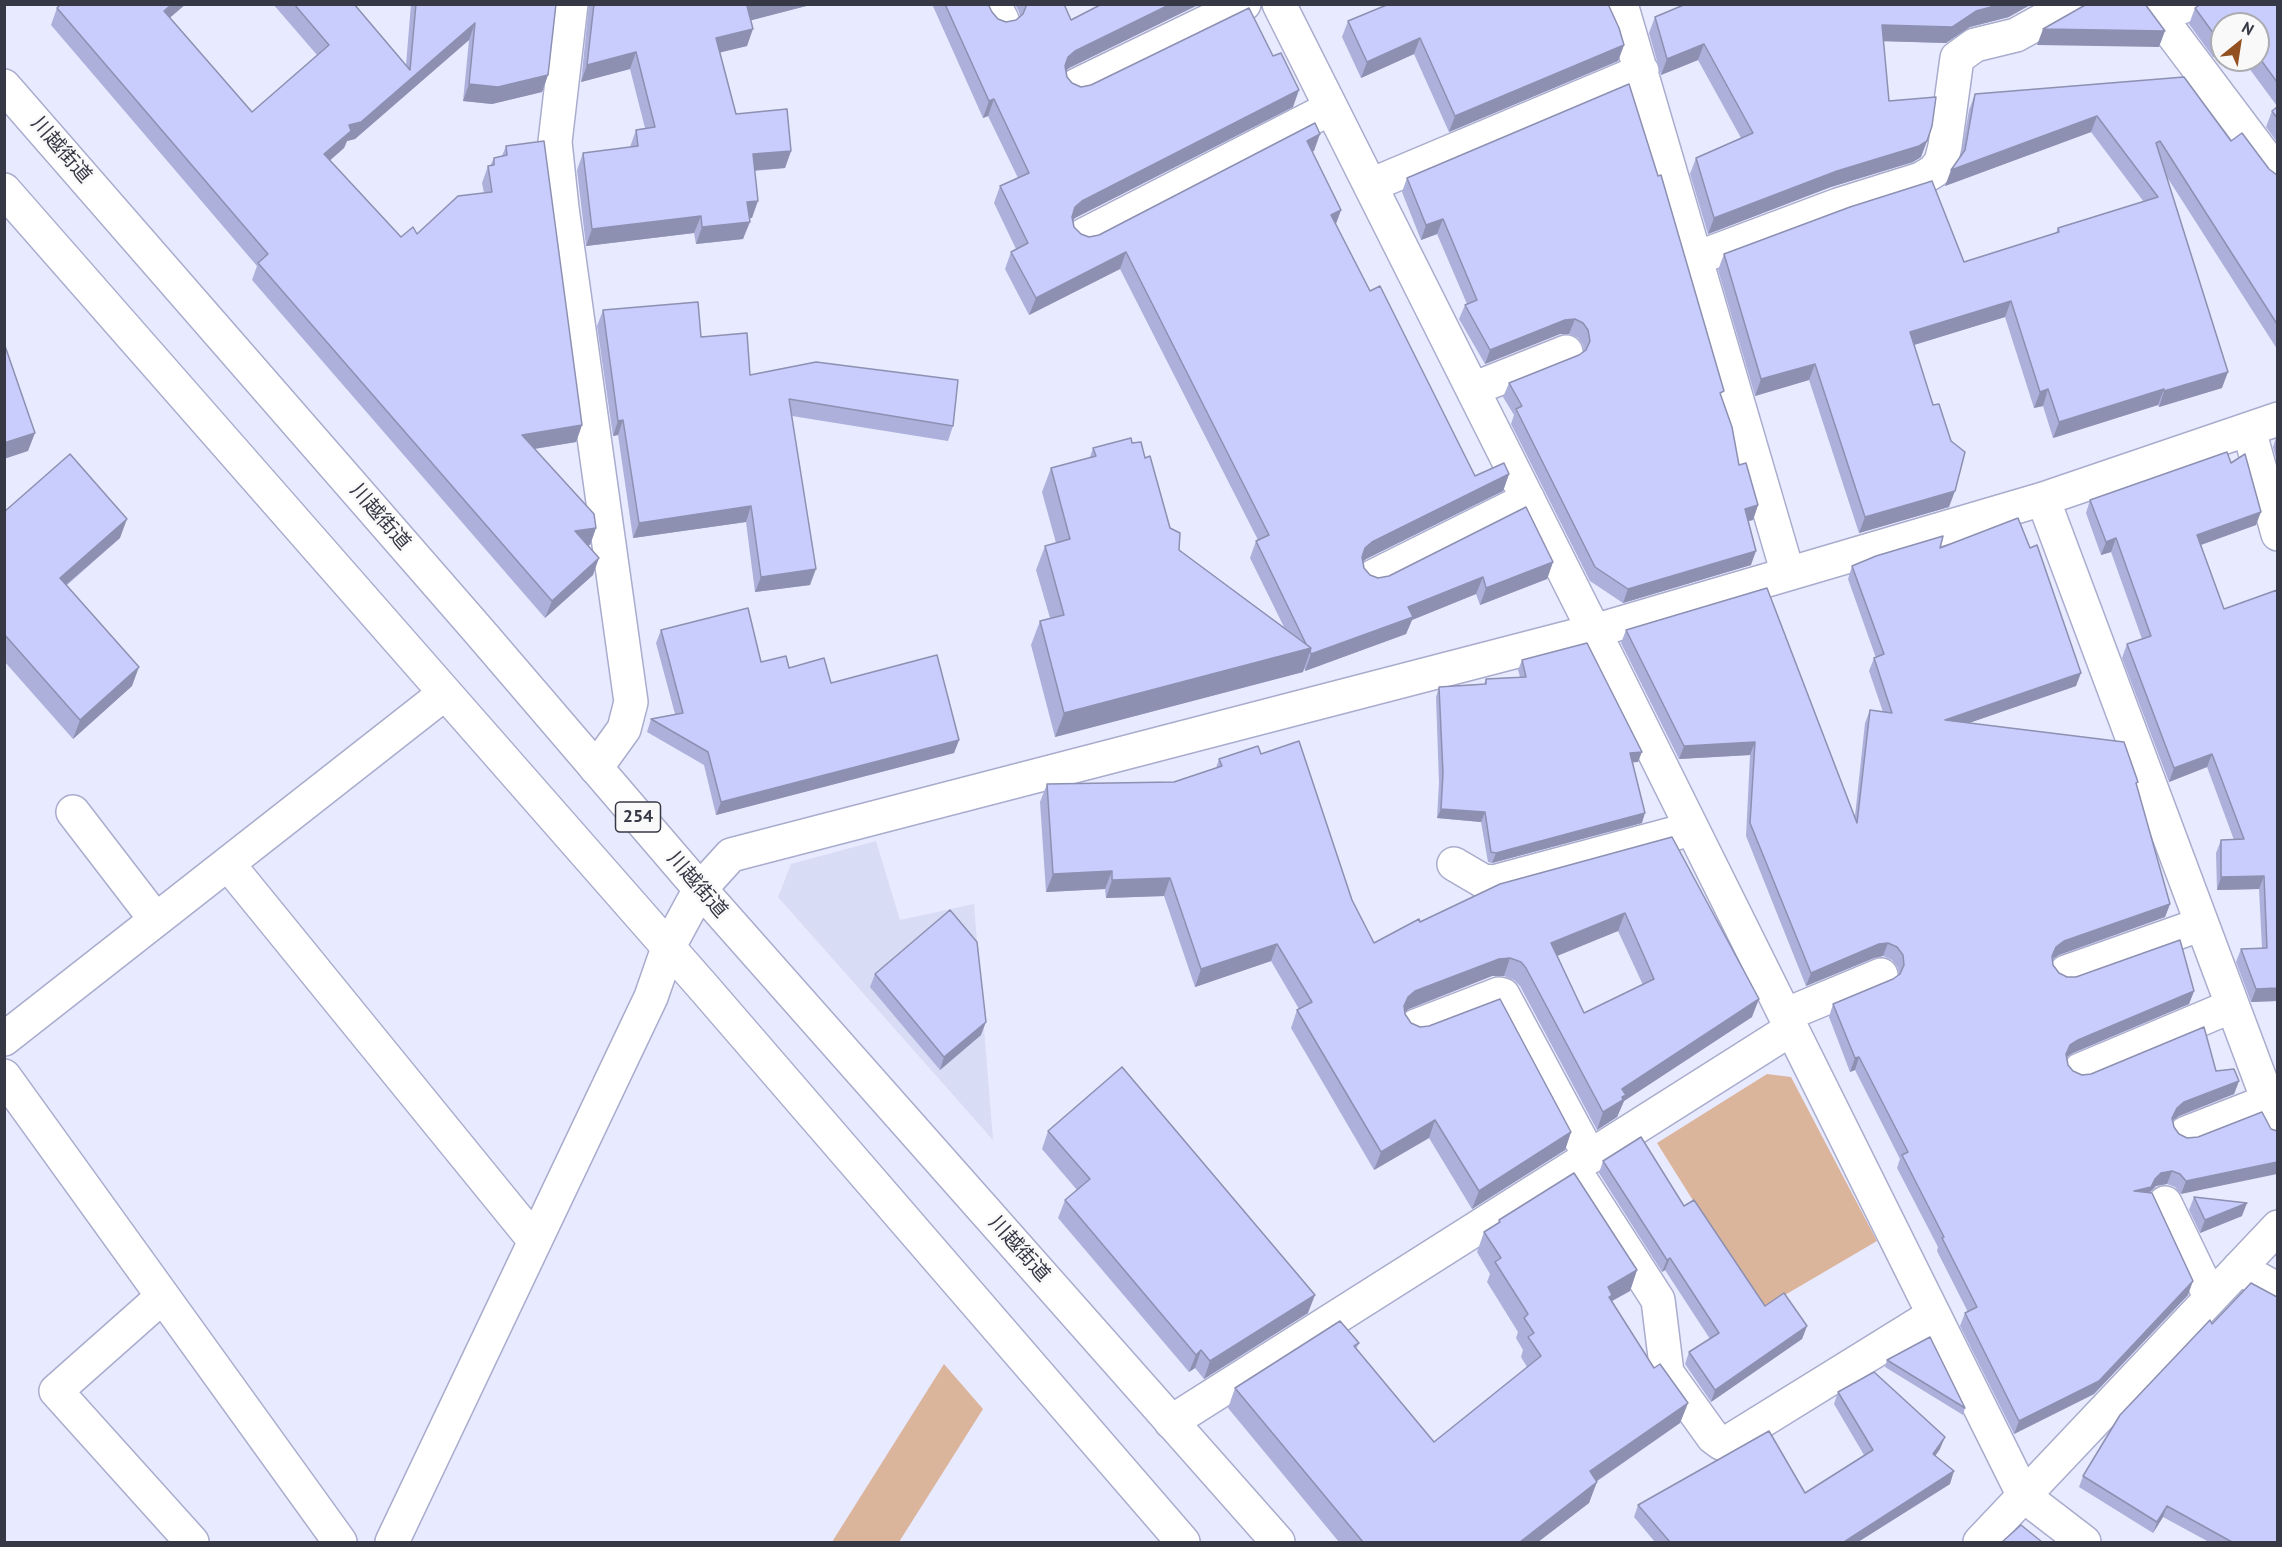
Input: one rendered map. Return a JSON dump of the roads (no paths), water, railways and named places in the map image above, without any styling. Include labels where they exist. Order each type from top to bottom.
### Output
[{"type":"main road","points":[[571,4],[555,142],[562,208],[631,702],[624,729],[596,768]]},
{"type":"main road","points":[[1077,85],[1244,4]]},
{"type":"main road","points":[[1279,4],[2024,1496],[2084,1542]]},
{"type":"main road","points":[[1621,4],[1788,574]]},
{"type":"main road","points":[[1697,258],[1838,205],[1921,179],[1934,171],[1941,162],[1945,146],[1957,58],[1975,45],[2016,35],[2072,4]]},
{"type":"main road","points":[[2189,4],[2154,10],[2277,174]]},
{"type":"main road","points":[[1371,185],[1642,71]]},
{"type":"main road","name":"川越街道","points":[[4,86],[700,889],[1278,1542]]},
{"type":"main road","points":[[1084,235],[1331,108]]},
{"type":"main road","points":[[4,190],[668,948],[1183,1542]]},
{"type":"main road","points":[[1473,389],[1566,352]]},
{"type":"main road","points":[[392,1542],[651,997],[668,948],[700,889],[731,855],[1594,631],[2043,499],[2263,425],[2277,534]]},
{"type":"main road","points":[[1374,576],[1528,499]]},
{"type":"main road","points":[[2043,499],[2272,1114],[2186,1133]]},
{"type":"main road","points":[[4,1039],[444,694]]},
{"type":"main road","points":[[73,812],[156,920]]},
{"type":"main road","points":[[1454,864],[1484,881],[1494,882],[1691,828]]},
{"type":"main road","points":[[228,864],[535,1241]]},
{"type":"main road","points":[[2066,972],[2202,924]]},
{"type":"main road","points":[[1171,1422],[1581,1162],[1788,1022],[1881,975]]},
{"type":"main road","points":[[1416,1026],[1499,994],[1503,995],[1581,1162],[1658,1300],[1667,1373],[1713,1437],[1721,1443],[1728,1442],[1934,1315]]},
{"type":"main road","points":[[2080,1070],[2232,1006]]},
{"type":"main road","points":[[4,1076],[340,1542]]},
{"type":"main road","points":[[2165,1203],[2212,1296]]},
{"type":"main road","points":[[1980,1542],[2277,1227]]},
{"type":"main road","points":[[2239,1268],[2277,1290]]},
{"type":"main road","points":[[162,1297],[56,1391],[192,1542]]}]
